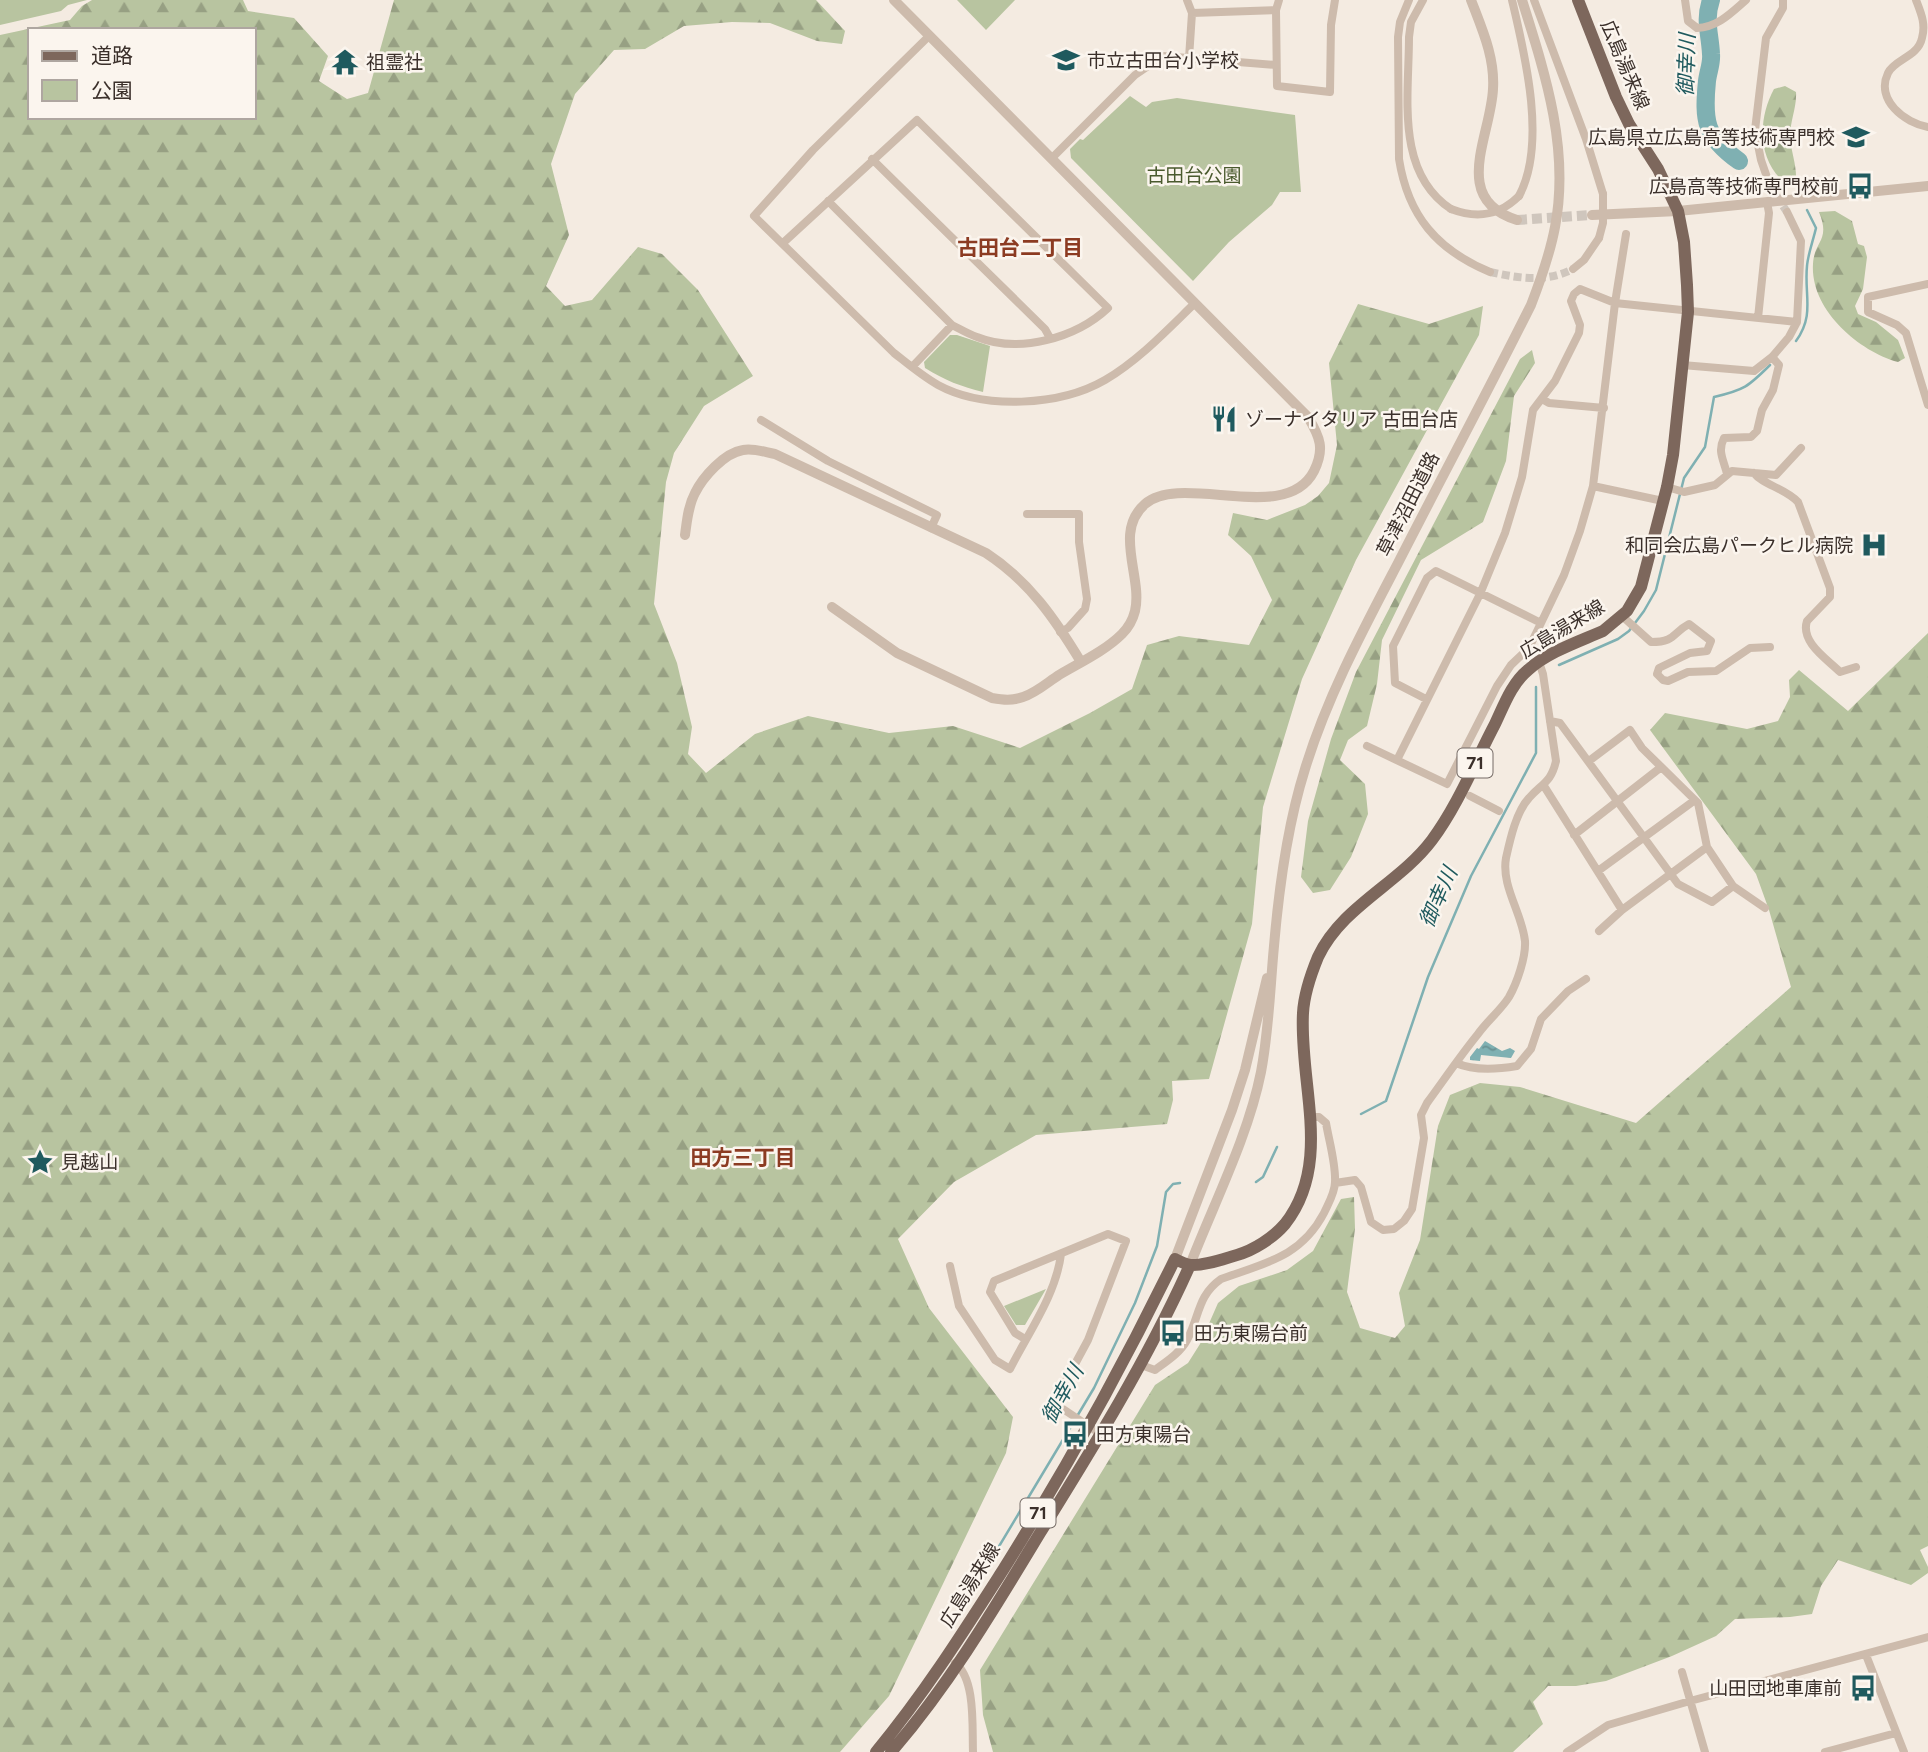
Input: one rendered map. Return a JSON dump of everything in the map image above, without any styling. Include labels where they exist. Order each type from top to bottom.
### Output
[{"type":"main road","name":"広島湯来線","points":[[876,1752],[952,1662],[1102,1435],[1141,1365],[1190,1265],[1245,1253],[1267,1241],[1292,1215],[1307,1183],[1310,1165],[1311,1117],[1303,1057],[1303,1012],[1318,957],[1333,933],[1347,917],[1401,873],[1434,837],[1461,791],[1513,686],[1527,670],[1603,631],[1622,616],[1641,587],[1668,487],[1688,312],[1685,242],[1678,211],[1658,169],[1629,124],[1616,97],[1578,0]]},
{"type":"main road","name":"広島湯来線","points":[[891,1752],[917,1721],[1089,1426],[1142,1328],[1175,1259]]},
{"type":"main road","points":[[1175,1259],[1190,1265]]},
{"type":"street","points":[[832,607],[897,653],[992,698],[1008,701],[1025,696],[1122,635],[1131,621],[1136,597],[1130,529],[1146,503],[1170,494],[1273,496],[1293,493],[1309,481],[1320,460],[1320,436],[1308,417],[894,0]]},
{"type":"street","points":[[1187,0],[1192,13],[1189,58]]},
{"type":"street","points":[[1279,0],[1276,10],[1276,86],[1330,92],[1331,25],[1335,0]]},
{"type":"street","points":[[1409,0],[1400,22],[1398,37],[1398,149],[1402,179],[1409,200],[1433,236],[1460,257],[1490,272]]},
{"type":"street","points":[[1423,0],[1411,22],[1409,37],[1409,129],[1416,167],[1432,194],[1451,209],[1475,216],[1490,215],[1502,210],[1518,195],[1526,182],[1529,169],[1532,107],[1523,43],[1513,0]]},
{"type":"street","points":[[1471,0],[1486,38],[1492,63],[1493,89],[1477,167],[1478,177],[1481,189],[1496,210],[1517,220]]},
{"type":"street","name":"草津沼田道路","points":[[1274,946],[1292,819],[1319,724],[1364,627],[1531,305],[1546,265],[1560,186],[1558,150],[1554,111],[1545,71],[1522,0]]},
{"type":"street","points":[[1534,0],[1604,194],[1603,223],[1599,238],[1584,260],[1573,269]]},
{"type":"street","points":[[1685,0],[1689,20],[1697,27],[1707,27],[1726,18],[1746,0]]},
{"type":"street","points":[[1770,186],[1755,130],[1766,38],[1783,8],[1783,0]]},
{"type":"street","points":[[1916,0],[1924,22],[1922,40],[1915,51],[1889,70],[1885,84],[1888,102],[1903,117],[1928,127]]},
{"type":"street","points":[[1192,13],[1276,10]]},
{"type":"street","points":[[929,36],[813,150],[754,216],[894,353],[939,385],[964,395],[992,400],[1032,401],[1065,396],[1105,380],[1121,369],[1195,303]]},
{"type":"street","points":[[1052,158],[1135,75],[1163,56],[1276,65]]},
{"type":"street","points":[[783,243],[872,159],[917,120],[1108,308],[1094,322],[1072,332],[1029,343],[996,342],[978,338],[952,325],[828,201]]},
{"type":"street","points":[[872,159],[1050,338]]},
{"type":"street","points":[[1592,215],[1678,211],[1928,186]]},
{"type":"street","points":[[1758,318],[1769,213],[1767,202]]},
{"type":"street","points":[[1682,365],[1754,371],[1789,337],[1797,323],[1801,241],[1787,212]]},
{"type":"street","points":[[1367,746],[1450,785],[1497,686],[1511,665],[1529,648],[1564,575],[1593,486],[1626,234]]},
{"type":"street","points":[[1928,284],[1868,297],[1868,312],[1897,325],[1906,333],[1928,404]]},
{"type":"street","points":[[1396,760],[1480,594],[1505,533],[1522,477],[1533,410],[1555,381],[1579,333],[1580,325],[1571,301],[1574,294],[1580,289],[1615,303],[1797,323]]},
{"type":"street","points":[[912,367],[952,325]]},
{"type":"street","points":[[1727,474],[1720,454],[1721,445],[1724,438],[1751,437],[1757,431],[1762,410],[1773,390],[1779,365],[1772,356]]},
{"type":"street","points":[[1542,399],[1549,403],[1604,408]]},
{"type":"street","points":[[761,420],[828,461],[937,516],[931,528]]},
{"type":"street","points":[[1668,487],[1684,492],[1715,485],[1732,471],[1776,475],[1801,448]]},
{"type":"street","points":[[685,535],[695,492],[729,455],[749,450],[775,454],[986,553],[1005,565],[1033,592],[1081,662]]},
{"type":"street","points":[[1754,473],[1758,479],[1770,482],[1798,502],[1830,588],[1830,597],[1805,626],[1810,643],[1840,672],[1856,667]]},
{"type":"street","points":[[1593,486],[1663,501]]},
{"type":"street","points":[[1027,514],[1079,514],[1079,542],[1087,599],[1085,609],[1060,632]]},
{"type":"street","points":[[1426,699],[1395,683],[1393,646],[1427,578],[1436,571],[1541,623]]},
{"type":"street","points":[[1622,616],[1651,642],[1675,637],[1681,628],[1689,624],[1712,641],[1707,651],[1690,653],[1659,668],[1657,674],[1663,680],[1668,681],[1688,672],[1716,671],[1750,648],[1770,647]]},
{"type":"street","points":[[1335,1183],[1355,1180],[1361,1187],[1371,1222],[1383,1230],[1394,1229],[1404,1221],[1412,1209],[1424,1138],[1421,1115],[1456,1063],[1508,998],[1517,979],[1525,944],[1522,920],[1513,902],[1507,876],[1506,860],[1521,809],[1530,797],[1544,786],[1553,773],[1556,761],[1539,662]]},
{"type":"street","points":[[1550,721],[1560,723],[1678,884],[1712,902],[1733,886]]},
{"type":"street","points":[[1589,761],[1630,730],[1660,768],[1698,803],[1707,847],[1733,886],[1765,908]]},
{"type":"street","points":[[1574,835],[1660,768]]},
{"type":"street","points":[[1544,786],[1622,910]]},
{"type":"street","points":[[1470,796],[1499,811]]},
{"type":"street","points":[[1598,872],[1644,835],[1695,800]]},
{"type":"street","points":[[1599,932],[1622,910],[1707,847]]},
{"type":"street","points":[[1175,1259],[1235,1100],[1256,1026],[1274,946]]},
{"type":"street","points":[[1190,1265],[1234,1155],[1260,1075],[1267,1035],[1274,946]]},
{"type":"street","points":[[1456,1063],[1466,1067],[1517,1066],[1531,1049],[1541,1019],[1568,991],[1586,979]]},
{"type":"street","points":[[1141,1365],[1155,1370],[1179,1352],[1188,1339],[1198,1306],[1214,1284],[1279,1259],[1301,1245],[1318,1224],[1335,1183],[1326,1123],[1319,1117],[1311,1117]]},
{"type":"street","points":[[1025,1339],[1015,1333],[990,1292],[994,1281],[1108,1234],[1126,1241],[1088,1340],[1054,1403],[1102,1435]]},
{"type":"street","points":[[950,1266],[959,1306],[995,1360],[1010,1369],[1050,1292],[1061,1254]]},
{"type":"street","points":[[1567,1752],[1608,1725],[1928,1637]]},
{"type":"street","points":[[1866,1654],[1904,1752]]},
{"type":"street","points":[[952,1662],[965,1672],[969,1684],[973,1752]]},
{"type":"street","points":[[1682,1672],[1705,1752]]},
{"type":"street","points":[[1825,1752],[1896,1733]]},
{"type":"green space","points":[[0,0],[87,0],[68,5],[61,11],[0,25]]},
{"type":"green space","points":[[92,0],[243,0],[248,11],[294,18],[328,56],[319,81],[347,99],[368,93],[394,0],[816,0],[845,31],[842,44],[817,41],[770,23],[732,22],[684,26],[645,49],[614,50],[575,94],[551,164],[569,235],[546,286],[565,306],[592,300],[638,247],[662,254],[698,290],[753,376],[704,406],[674,453],[666,482],[654,604],[677,663],[692,727],[688,754],[706,773],[755,734],[808,716],[889,733],[953,726],[1020,748],[1132,689],[1147,645],[1179,636],[1249,645],[1272,600],[1251,556],[1228,535],[1233,513],[1267,520],[1305,505],[1318,496],[1329,483],[1337,445],[1329,363],[1358,304],[1429,324],[1483,306],[1479,335],[1356,560],[1302,679],[1263,807],[1252,924],[1209,1079],[1172,1081],[1173,1100],[1167,1124],[1036,1135],[954,1182],[898,1239],[929,1308],[1013,1417],[1006,1453],[889,1696],[840,1752],[0,1752],[0,35],[28,29],[28,119],[256,119],[256,28],[33,28],[70,20],[82,6]]},
{"type":"green space","points":[[957,0],[1015,0],[986,30]]},
{"type":"green space","points":[[1785,86],[1796,92],[1790,137],[1796,181],[1784,182],[1769,162],[1763,125],[1774,89]]},
{"type":"green space","name":"古田台公園","points":[[1130,96],[1146,107],[1152,102],[1177,98],[1295,115],[1301,192],[1280,192],[1272,205],[1229,242],[1193,281],[1071,158],[1070,149]]},
{"type":"green space","points":[[1835,211],[1852,221],[1858,244],[1864,246],[1867,257],[1863,289],[1855,306],[1858,314],[1876,322],[1898,340],[1905,358],[1898,362],[1867,348],[1853,338],[1839,326],[1819,297],[1813,264],[1823,235],[1819,212]]},
{"type":"green space","points":[[950,335],[990,346],[983,392],[953,383],[925,368],[924,362]]},
{"type":"green space","points":[[1532,350],[1535,363],[1514,396],[1506,461],[1483,522],[1421,560],[1382,640],[1377,684],[1367,726],[1348,740],[1340,760],[1365,784],[1368,814],[1351,857],[1330,890],[1313,893],[1301,877],[1308,821],[1331,739],[1356,672],[1520,359]]},
{"type":"green space","points":[[1928,633],[1928,1546],[1920,1550],[1928,1573],[1911,1585],[1838,1560],[1821,1586],[1812,1614],[1735,1619],[1716,1636],[1606,1681],[1576,1686],[1548,1686],[1533,1702],[1543,1724],[1513,1752],[993,1752],[983,1715],[980,1670],[1155,1385],[1188,1363],[1200,1344],[1218,1303],[1239,1286],[1287,1270],[1313,1251],[1341,1199],[1354,1197],[1355,1229],[1347,1292],[1360,1328],[1395,1338],[1405,1326],[1399,1293],[1420,1240],[1438,1126],[1450,1095],[1480,1083],[1520,1087],[1636,1123],[1791,987],[1756,874],[1650,730],[1665,713],[1747,729],[1778,721],[1790,697],[1789,680],[1799,670],[1848,711]]},
{"type":"green space","points":[[1046,1289],[1025,1325],[1016,1325],[1004,1306]]},
{"type":"water","points":[[1485,1041],[1502,1051],[1510,1048],[1515,1051],[1511,1058],[1481,1055],[1480,1061],[1470,1060]]},
{"type":"waterway","name":"御幸川","points":[[1711,0],[1708,14],[1711,57],[1706,118],[1719,144],[1739,161]]},
{"type":"waterway","name":"御幸川","points":[[1796,341],[1802,332],[1807,313],[1807,266],[1816,228],[1807,210]]},
{"type":"waterway","name":"御幸川","points":[[1559,665],[1618,639],[1629,631],[1644,611],[1656,590],[1684,478],[1705,447],[1714,397],[1745,387],[1770,365]]},
{"type":"waterway","name":"御幸川","points":[[1361,1114],[1386,1101],[1428,977],[1471,876],[1536,753],[1536,687]]},
{"type":"waterway","name":"御幸川","points":[[1256,1182],[1263,1177],[1277,1147]]},
{"type":"waterway","name":"御幸川","points":[[956,1618],[1094,1388],[1135,1303],[1157,1246],[1166,1192],[1173,1184],[1180,1183]]},
{"type":"tunnel","points":[[1770,186],[1787,212]]},
{"type":"tunnel","points":[[1517,220],[1592,215]]},
{"type":"tunnel","points":[[1490,272],[1542,278],[1573,269]]},
{"type":"place","name":"市立古田台小学校","points":[[1066,60]]},
{"type":"place","name":"祖霊社","points":[[345,62]]},
{"type":"place","name":"広島県立広島高等技術専門校","points":[[1856,137]]},
{"type":"place","name":"広島高等技術専門校前","points":[[1860,186]]},
{"type":"place","name":"ゾーナイタリア 古田台店","points":[[1224,419]]},
{"type":"place","name":"和同会広島パークヒル病院","points":[[1874,545]]},
{"type":"place","name":"見越山","points":[[40,1162]]},
{"type":"place","name":"田方東陽台前","points":[[1173,1333]]},
{"type":"place","name":"田方東陽台","points":[[1075,1434]]},
{"type":"place","name":"山田団地車庫前","points":[[1863,1688]]},
{"type":"district","name":"古田台二丁目","points":[[1020,247]]},
{"type":"district","name":"田方三丁目","points":[[743,1157]]}]
